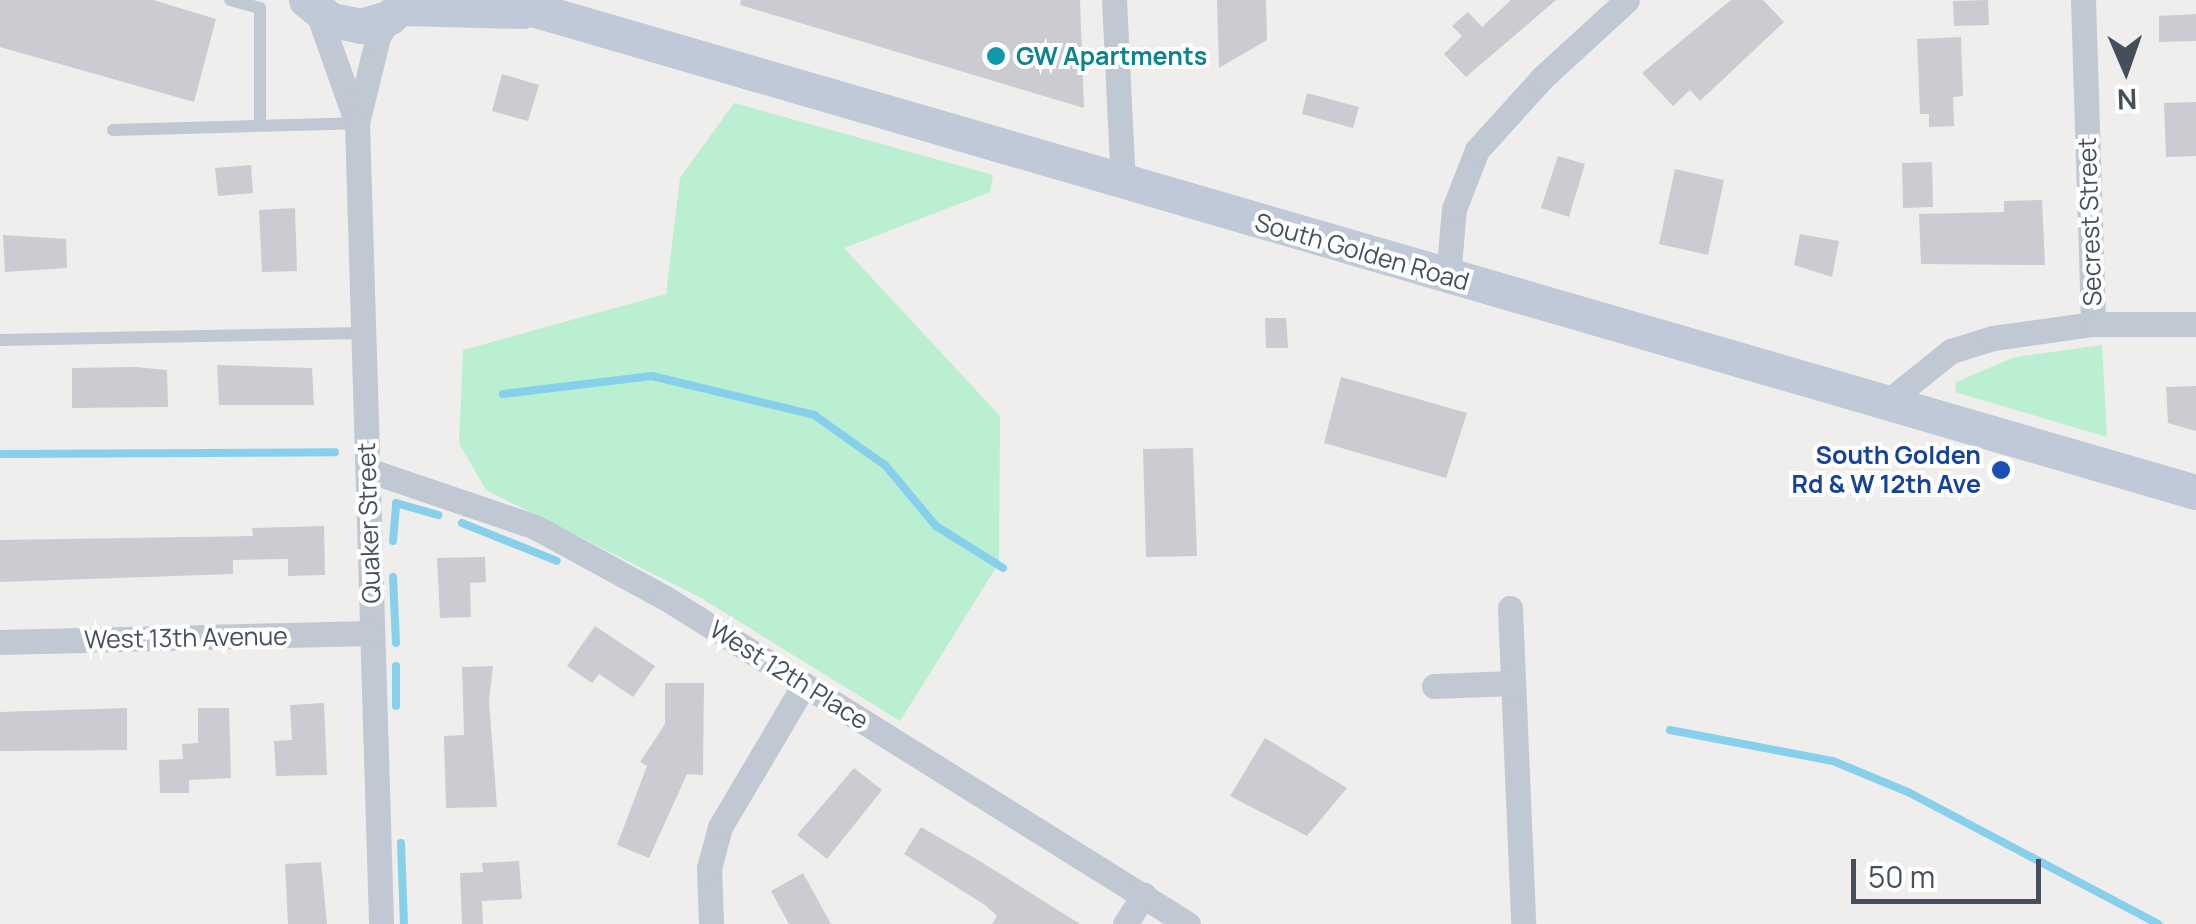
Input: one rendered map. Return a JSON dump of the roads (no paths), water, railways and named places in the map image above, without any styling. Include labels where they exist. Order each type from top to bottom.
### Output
[{"type":"main road","name":"South Golden Road","points":[[312,6],[361,26],[399,8],[514,6],[578,13],[1123,182],[2196,492]]},
{"type":"street","points":[[1114,0],[1123,182]]},
{"type":"street","points":[[1448,276],[1461,178],[1477,150],[1496,124],[1628,0]]},
{"type":"street","name":"Secrest Street","points":[[2084,0],[2093,324]]},
{"type":"street","name":"Quaker Street","points":[[312,6],[357,123]]},
{"type":"street","name":"Quaker Street","points":[[381,924],[357,123],[378,37],[399,8]]},
{"type":"street","points":[[1886,403],[1951,351],[2040,328],[2196,324]]},
{"type":"street","name":"West 12th Place","points":[[368,470],[535,527],[804,685],[1188,924]]},
{"type":"street","points":[[1510,608],[1523,924]]},
{"type":"street","name":"West 13th Avenue","points":[[0,642],[372,632]]},
{"type":"street","points":[[1434,686],[1513,684]]},
{"type":"street","points":[[711,924],[709,868],[720,827],[804,685]]},
{"type":"street","points":[[1126,924],[1144,895]]},
{"type":"lane","points":[[230,0],[260,8],[260,126]]},
{"type":"lane","points":[[113,130],[357,123]]},
{"type":"lane","points":[[0,340],[364,334]]},
{"type":"waterway","points":[[503,394],[652,376],[814,415],[885,465],[936,526],[1003,568]]},
{"type":"waterway","points":[[0,454],[335,452]]},
{"type":"waterway","points":[[393,541],[396,503],[438,515]]},
{"type":"waterway","points":[[462,523],[557,561]]},
{"type":"waterway","points":[[393,577],[396,643]]},
{"type":"waterway","points":[[396,666],[396,706]]},
{"type":"waterway","points":[[1670,730],[1833,761],[1908,792],[2158,924]]},
{"type":"waterway","points":[[401,843],[404,924]]},
{"type":"place","name":"GW Apartments","points":[[996,56]]},
{"type":"place","name":"South Golden Rd & W 12th Ave","points":[[2001,470]]}]
